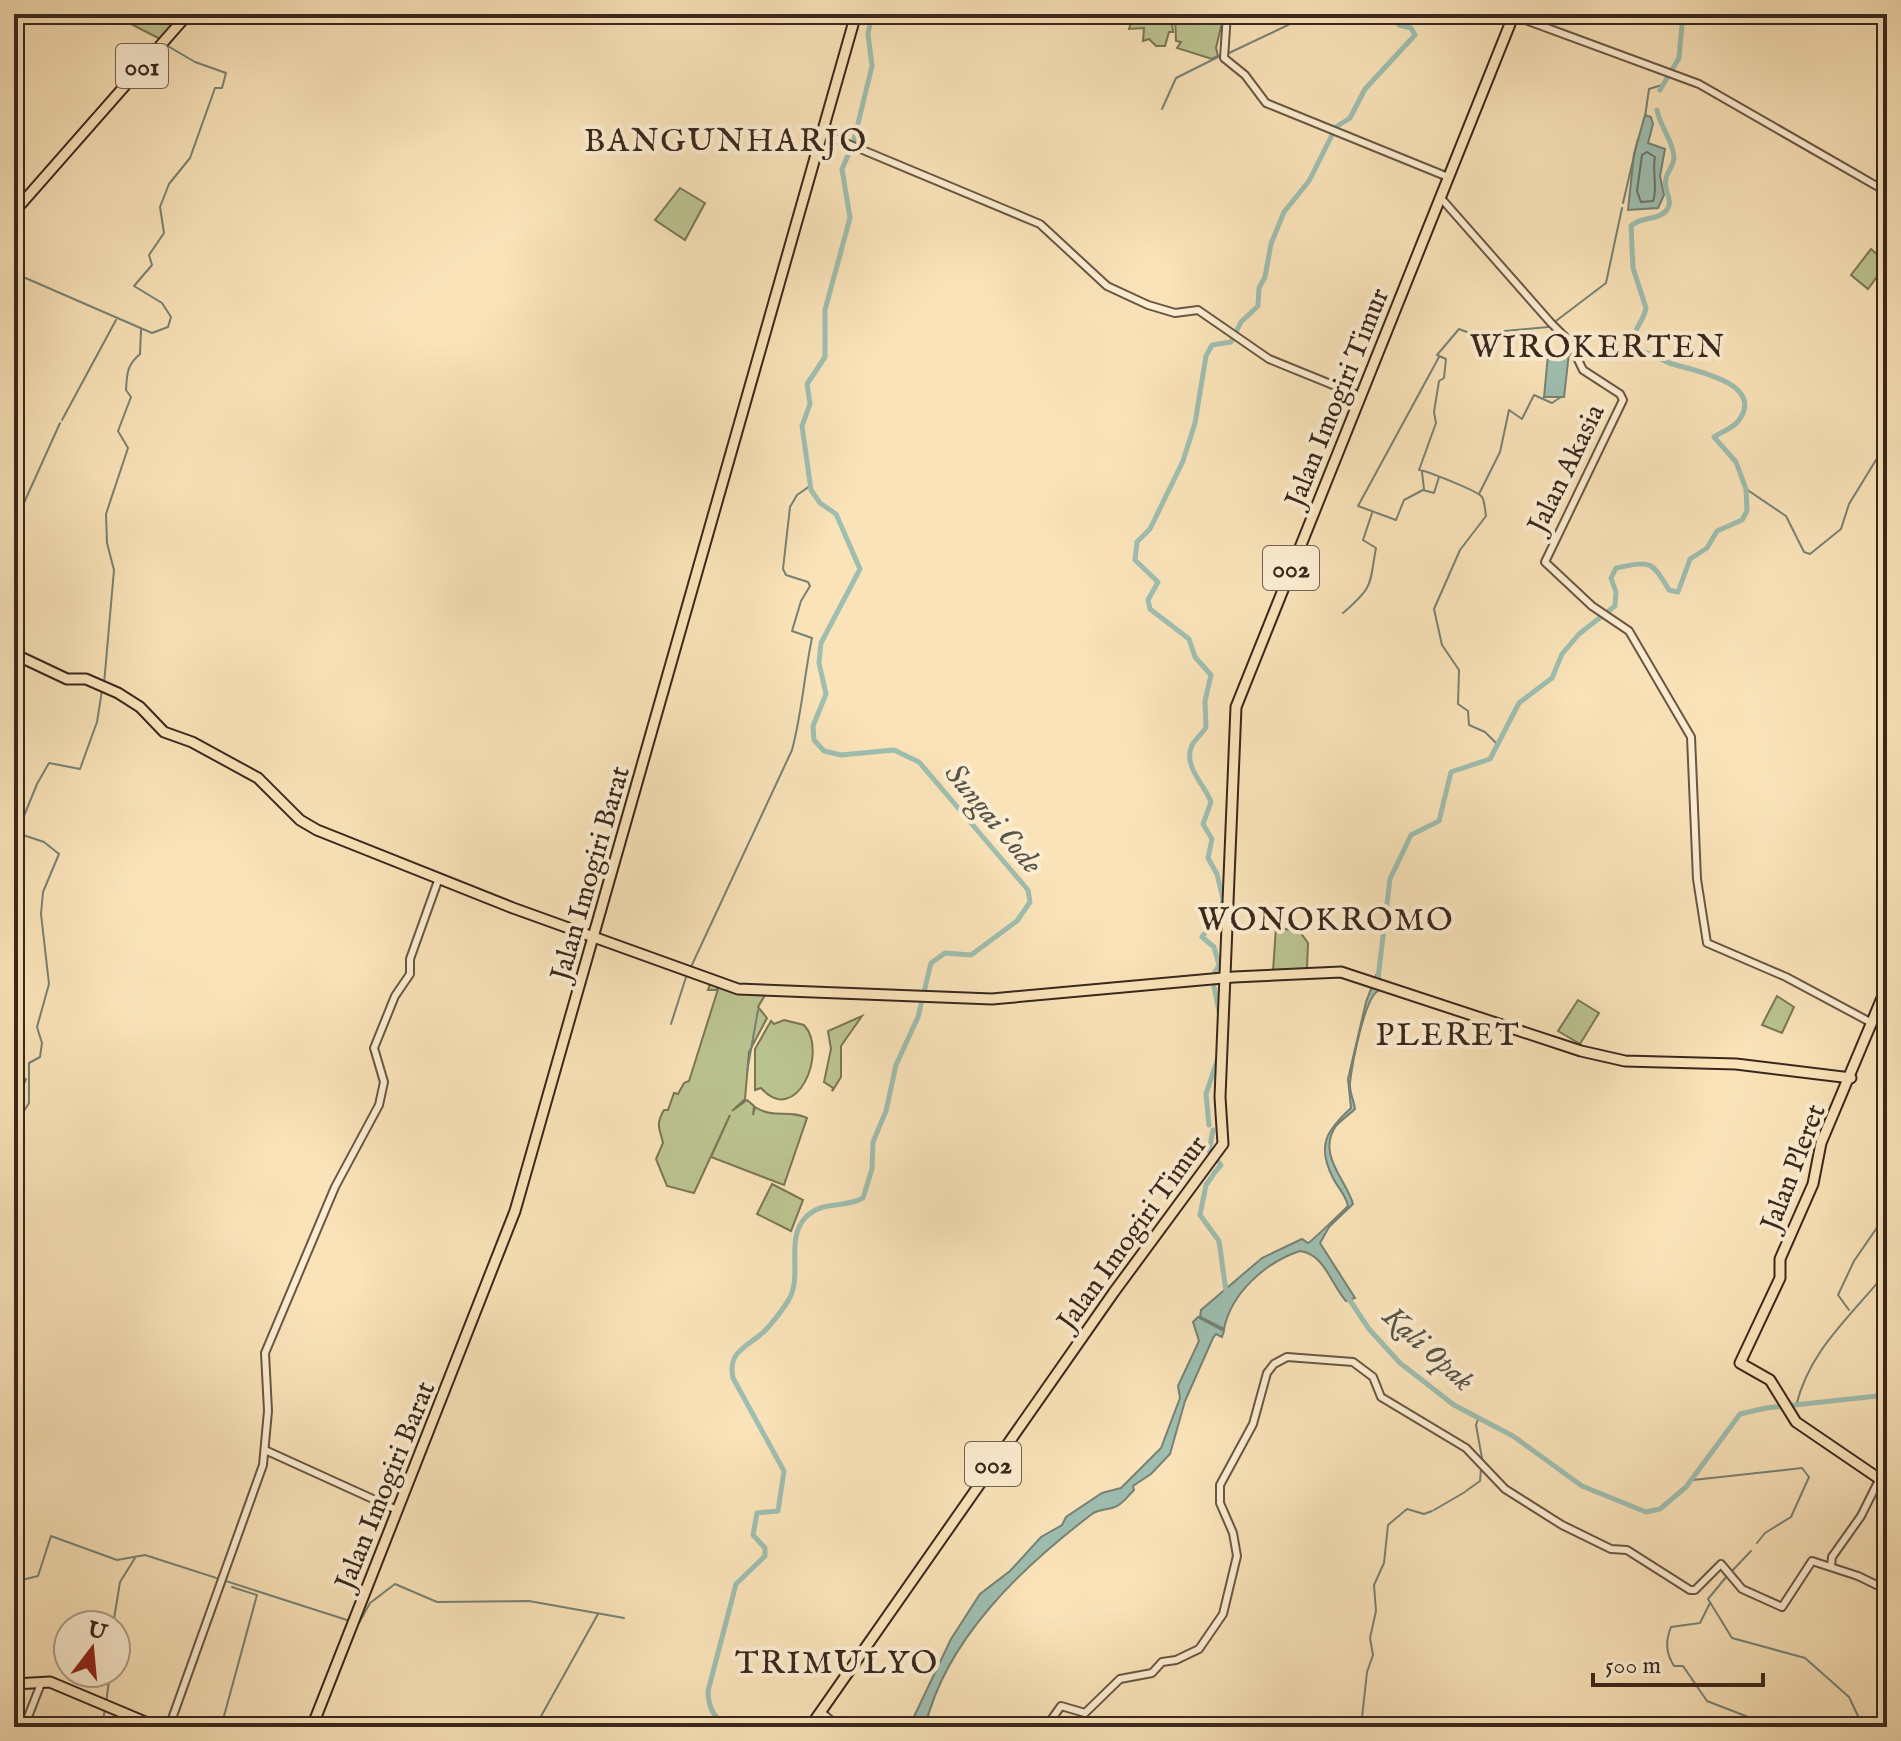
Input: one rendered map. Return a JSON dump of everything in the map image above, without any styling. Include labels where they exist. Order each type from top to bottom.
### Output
[{"type":"main road","name":"001","points":[[14,212],[188,14]]},
{"type":"main road","name":"Jalan Imogiri Barat","points":[[312,1727],[515,1211],[856,14]]},
{"type":"main road","name":"Jalan Imogiri Timur","points":[[810,1727],[1114,1292],[1221,1149],[1225,1139],[1220,1097],[1217,980],[1236,707],[1512,14]]},
{"type":"main road","points":[[14,654],[69,679],[103,686],[140,707],[164,732],[239,765],[317,830],[738,989],[992,999],[1334,971],[1377,981],[1581,1051],[1625,1061],[1736,1064],[1851,1078]]},
{"type":"main road","name":"Jalan Pleret","points":[[1883,1482],[1794,1420],[1772,1384],[1740,1363],[1780,1278],[1780,1259],[1813,1184],[1821,1143],[1851,1078],[1870,1022],[1887,986]]},
{"type":"main road","points":[[14,1684],[42,1681],[157,1727]]},
{"type":"street","points":[[1227,14],[1224,58],[1249,79],[1262,98],[1448,177]]},
{"type":"street","points":[[1512,14],[1707,88],[1887,192]]},
{"type":"street","points":[[822,133],[1040,224],[1107,286],[1159,310],[1178,313],[1198,310],[1269,359],[1360,396]]},
{"type":"street","name":"Jalan Akasia","points":[[1440,197],[1569,341],[1585,372],[1621,396],[1620,408],[1545,559],[1597,609],[1634,638],[1691,738],[1697,879],[1707,943],[1786,977],[1870,1022]]},
{"type":"street","points":[[169,1727],[265,1450],[265,1353],[335,1187],[379,1105],[384,1082],[374,1048],[394,998],[410,974],[411,958],[439,878]]},
{"type":"street","points":[[1046,1727],[1061,1706],[1085,1713],[1120,1679],[1152,1673],[1162,1662],[1176,1660],[1201,1648],[1223,1614],[1237,1556],[1235,1538],[1220,1503],[1220,1485],[1253,1424],[1267,1373],[1284,1358],[1353,1362],[1373,1377],[1381,1397],[1466,1448],[1488,1474],[1514,1495],[1562,1525],[1609,1548],[1627,1550],[1690,1590],[1695,1590],[1721,1564],[1742,1589],[1782,1607],[1809,1562],[1831,1566],[1887,1590]]},
{"type":"street","points":[[265,1450],[397,1510]]},
{"type":"street","points":[[1831,1566],[1832,1557],[1883,1482]]},
{"type":"street","points":[[24,1727],[42,1681]]},
{"type":"street","points":[[820,1711],[839,1727]]},
{"type":"green space","points":[[137,14],[185,14],[162,40],[131,24]]},
{"type":"green space","points":[[1134,14],[1171,14],[1173,32],[1169,32],[1165,46],[1156,46],[1149,39],[1143,41],[1144,28],[1129,29]]},
{"type":"green space","points":[[1175,14],[1189,14],[1188,20],[1194,21],[1196,14],[1224,14],[1216,48],[1218,56],[1212,59],[1177,48],[1181,42],[1176,41]]},
{"type":"green space","points":[[680,188],[705,203],[685,240],[655,220]]},
{"type":"green space","points":[[1871,249],[1887,263],[1868,289],[1851,275]]},
{"type":"green space","points":[[1276,927],[1300,932],[1308,943],[1307,969],[1273,971]]},
{"type":"green space","points":[[689,974],[765,995],[758,1007],[767,1018],[749,1052],[745,1099],[732,1111],[747,1100],[754,1106],[753,1115],[755,1107],[768,1113],[807,1118],[784,1185],[711,1157],[730,1115],[694,1193],[667,1186],[656,1159],[663,1143],[660,1120],[664,1110],[668,1110],[674,1093],[678,1094],[684,1083],[689,1081],[719,986],[716,990],[708,990],[710,984]]},
{"type":"green space","points":[[1777,996],[1794,1007],[1782,1033],[1762,1025]]},
{"type":"green space","points":[[1578,1000],[1599,1013],[1580,1044],[1558,1031]]},
{"type":"green space","points":[[862,1016],[841,1046],[841,1077],[832,1091],[833,1088],[824,1082],[831,1049],[828,1031]]},
{"type":"green space","points":[[784,1020],[804,1025],[811,1037],[813,1052],[805,1082],[797,1093],[786,1099],[774,1098],[761,1088],[755,1090],[755,1049],[771,1021],[774,1024]]},
{"type":"green space","points":[[772,1184],[803,1200],[791,1231],[757,1214]]},
{"type":"water","points":[[1645,115],[1651,117],[1653,124],[1648,143],[1665,149],[1660,176],[1664,195],[1658,208],[1628,210],[1634,154]]},
{"type":"water","points":[[1569,353],[1564,397],[1544,397],[1548,355]]},
{"type":"water","points":[[1377,973],[1380,973],[1378,991],[1368,1006],[1351,1074],[1350,1090],[1355,1109],[1336,1126],[1329,1147],[1353,1204],[1329,1227],[1320,1243],[1355,1298],[1346,1301],[1322,1264],[1309,1253],[1300,1251],[1263,1271],[1242,1291],[1224,1329],[1200,1317],[1201,1310],[1262,1258],[1302,1239],[1308,1243],[1348,1206],[1328,1166],[1325,1147],[1330,1131],[1351,1108],[1348,1079],[1366,1002]]},
{"type":"water","points":[[1198,1317],[1224,1331],[1222,1337],[1216,1334],[1213,1338],[1185,1401],[1170,1454],[1151,1474],[1133,1486],[1134,1490],[1120,1504],[1092,1514],[1013,1582],[968,1635],[950,1664],[935,1695],[925,1727],[909,1727],[951,1639],[980,1594],[1010,1571],[1041,1537],[1062,1525],[1066,1517],[1102,1493],[1121,1488],[1161,1448],[1180,1398],[1178,1386],[1199,1341],[1193,1322]]},
{"type":"waterway","name":"Sungai Code","points":[[734,1727],[714,1714],[708,1691],[736,1584],[765,1556],[765,1548],[753,1535],[757,1513],[778,1511],[784,1471],[733,1378],[735,1357],[768,1328],[788,1301],[794,1281],[796,1236],[806,1217],[819,1208],[863,1198],[872,1169],[873,1142],[886,1111],[896,1065],[918,1017],[931,963],[945,953],[971,955],[1017,921],[1030,902],[1028,890],[919,762],[894,750],[841,755],[824,751],[814,740],[813,726],[826,694],[819,663],[821,643],[860,569],[836,514],[820,503],[811,490],[802,426],[810,404],[807,384],[825,357],[825,310],[850,218],[842,169],[853,144],[872,66],[868,34],[872,14]]},
{"type":"waterway","points":[[1227,54],[1311,14]]},
{"type":"waterway","points":[[1220,1016],[1212,977],[1219,965],[1214,947],[1202,937],[1221,911],[1223,899],[1217,874],[1208,858],[1212,839],[1203,824],[1211,802],[1190,762],[1192,745],[1206,727],[1205,701],[1211,675],[1195,657],[1189,639],[1150,609],[1148,600],[1158,582],[1135,560],[1137,542],[1150,529],[1183,461],[1195,423],[1206,356],[1212,345],[1231,342],[1241,322],[1258,306],[1259,288],[1265,277],[1271,244],[1284,212],[1309,181],[1336,127],[1350,118],[1365,89],[1415,35],[1411,28],[1399,25],[1393,14]]},
{"type":"waterway","points":[[1660,90],[1679,58],[1683,14]]},
{"type":"waterway","points":[[1704,14],[1716,14]]},
{"type":"waterway","points":[[14,273],[152,333],[168,327],[171,317],[162,303],[134,286],[152,265],[149,255],[164,233],[160,207],[169,184],[190,158],[215,88],[222,88],[226,73],[195,62],[166,45]]},
{"type":"waterway","points":[[1162,109],[1176,78],[1220,56]]},
{"type":"waterway","points":[[1645,117],[1649,89],[1662,85]]},
{"type":"waterway","points":[[1378,978],[1390,879],[1411,835],[1439,821],[1451,772],[1490,759],[1519,703],[1552,678],[1562,654],[1579,634],[1615,606],[1616,592],[1611,578],[1616,568],[1649,565],[1669,590],[1678,592],[1690,559],[1707,548],[1717,531],[1742,520],[1747,511],[1746,489],[1736,462],[1714,437],[1739,420],[1745,408],[1743,397],[1725,381],[1637,351],[1635,344],[1635,333],[1646,308],[1633,268],[1631,226],[1654,218],[1668,208],[1665,182],[1674,157],[1657,110]]},
{"type":"waterway","points":[[1623,203],[1638,139]]},
{"type":"waterway","points":[[1497,744],[1485,732],[1469,725],[1468,711],[1458,704],[1459,670],[1442,645],[1434,609],[1460,550],[1486,516],[1483,499],[1478,494],[1419,470],[1436,423],[1434,412],[1439,381],[1444,378],[1446,359],[1437,355],[1459,329],[1472,334],[1548,327],[1606,283],[1622,208]]},
{"type":"waterway","points":[[62,420],[116,320]]},
{"type":"waterway","points":[[104,684],[114,570],[107,543],[106,514],[128,448],[118,431],[131,397],[126,390],[127,374],[140,354],[141,330]]},
{"type":"waterway","points":[[1439,357],[1358,506],[1396,520],[1404,500],[1423,490],[1434,493],[1439,477]]},
{"type":"waterway","points":[[1479,494],[1500,452],[1509,410],[1522,419],[1534,395],[1552,403],[1561,397]]},
{"type":"waterway","points":[[14,525],[60,423]]},
{"type":"waterway","points":[[1746,489],[1786,516],[1804,552],[1810,554],[1841,529],[1849,504],[1887,442]]},
{"type":"waterway","points":[[1422,472],[1424,489]]},
{"type":"waterway","points":[[690,969],[792,750],[812,638],[792,631],[801,601],[810,586],[808,582],[786,575],[783,569],[790,507],[797,495],[810,486]]},
{"type":"waterway","points":[[1343,613],[1369,584],[1376,548],[1363,540],[1372,513]]},
{"type":"waterway","points":[[14,1138],[19,1119],[29,1103],[29,1063],[40,1057],[42,1043],[37,1027],[49,984],[41,914],[43,892],[59,854],[44,842],[17,833],[49,763],[80,769],[97,722],[102,690]]},
{"type":"waterway","points":[[671,1024],[687,974]]},
{"type":"waterway","points":[[747,1072],[758,1010]]},
{"type":"waterway","points":[[1209,1125],[1206,1094],[1218,1058]]},
{"type":"waterway","points":[[14,1108],[26,1079]]},
{"type":"waterway","points":[[1213,1130],[1209,1151],[1213,1156]]},
{"type":"waterway","points":[[1214,1173],[1221,1165],[1216,1159]]},
{"type":"waterway","points":[[1213,1175],[1206,1185],[1200,1215],[1219,1241],[1226,1291]]},
{"type":"waterway","points":[[1849,1310],[1838,1295],[1854,1261],[1887,1213]]},
{"type":"waterway","points":[[1796,1406],[1802,1385],[1822,1350],[1887,1271]]},
{"type":"waterway","name":"Kali Opak","points":[[1347,1296],[1369,1329],[1400,1363],[1454,1405],[1513,1436],[1582,1486],[1646,1512],[1660,1509],[1686,1487],[1740,1414],[1766,1408],[1887,1395]]},
{"type":"waterway","points":[[1478,1419],[1476,1425],[1483,1464]]},
{"type":"waterway","points":[[1693,1480],[1802,1468],[1809,1477],[1791,1517],[1765,1533],[1757,1543]]},
{"type":"waterway","points":[[1466,1491],[1480,1481],[1481,1469]]},
{"type":"waterway","points":[[1434,1510],[1465,1492]]},
{"type":"waterway","points":[[1361,1727],[1367,1672],[1373,1655],[1370,1638],[1376,1611],[1374,1585],[1384,1563],[1388,1525],[1407,1509],[1424,1514],[1432,1511]]},
{"type":"waterway","points":[[14,1582],[38,1576],[51,1536],[117,1560],[145,1555],[350,1621]]},
{"type":"waterway","points":[[1731,1572],[1751,1551]]},
{"type":"waterway","points":[[116,1609],[120,1582],[135,1558]]},
{"type":"waterway","points":[[1727,1576],[1708,1599],[1732,1638],[1805,1658],[1849,1697],[1858,1716],[1871,1727]]},
{"type":"waterway","points":[[359,1623],[370,1603],[395,1584],[437,1602],[529,1601],[624,1618]]},
{"type":"waterway","points":[[221,1727],[257,1595],[232,1587]]},
{"type":"waterway","points":[[1710,1603],[1700,1623],[1671,1627],[1667,1643],[1671,1661],[1674,1666],[1683,1666],[1707,1701],[1774,1727]]},
{"type":"waterway","points":[[535,1727],[598,1614]]},
{"type":"waterway","points":[[106,1703],[108,1689]]},
{"type":"waterway","points":[[101,1727],[105,1710]]},
{"type":"district","name":"BANGUNHARJO","points":[[726,140]]},
{"type":"district","name":"WIROKERTEN","points":[[1598,346]]},
{"type":"district","name":"WONOKROMO","points":[[1326,919]]},
{"type":"district","name":"PLERET","points":[[1448,1034]]},
{"type":"district","name":"TRIMULYO","points":[[837,1662]]}]
